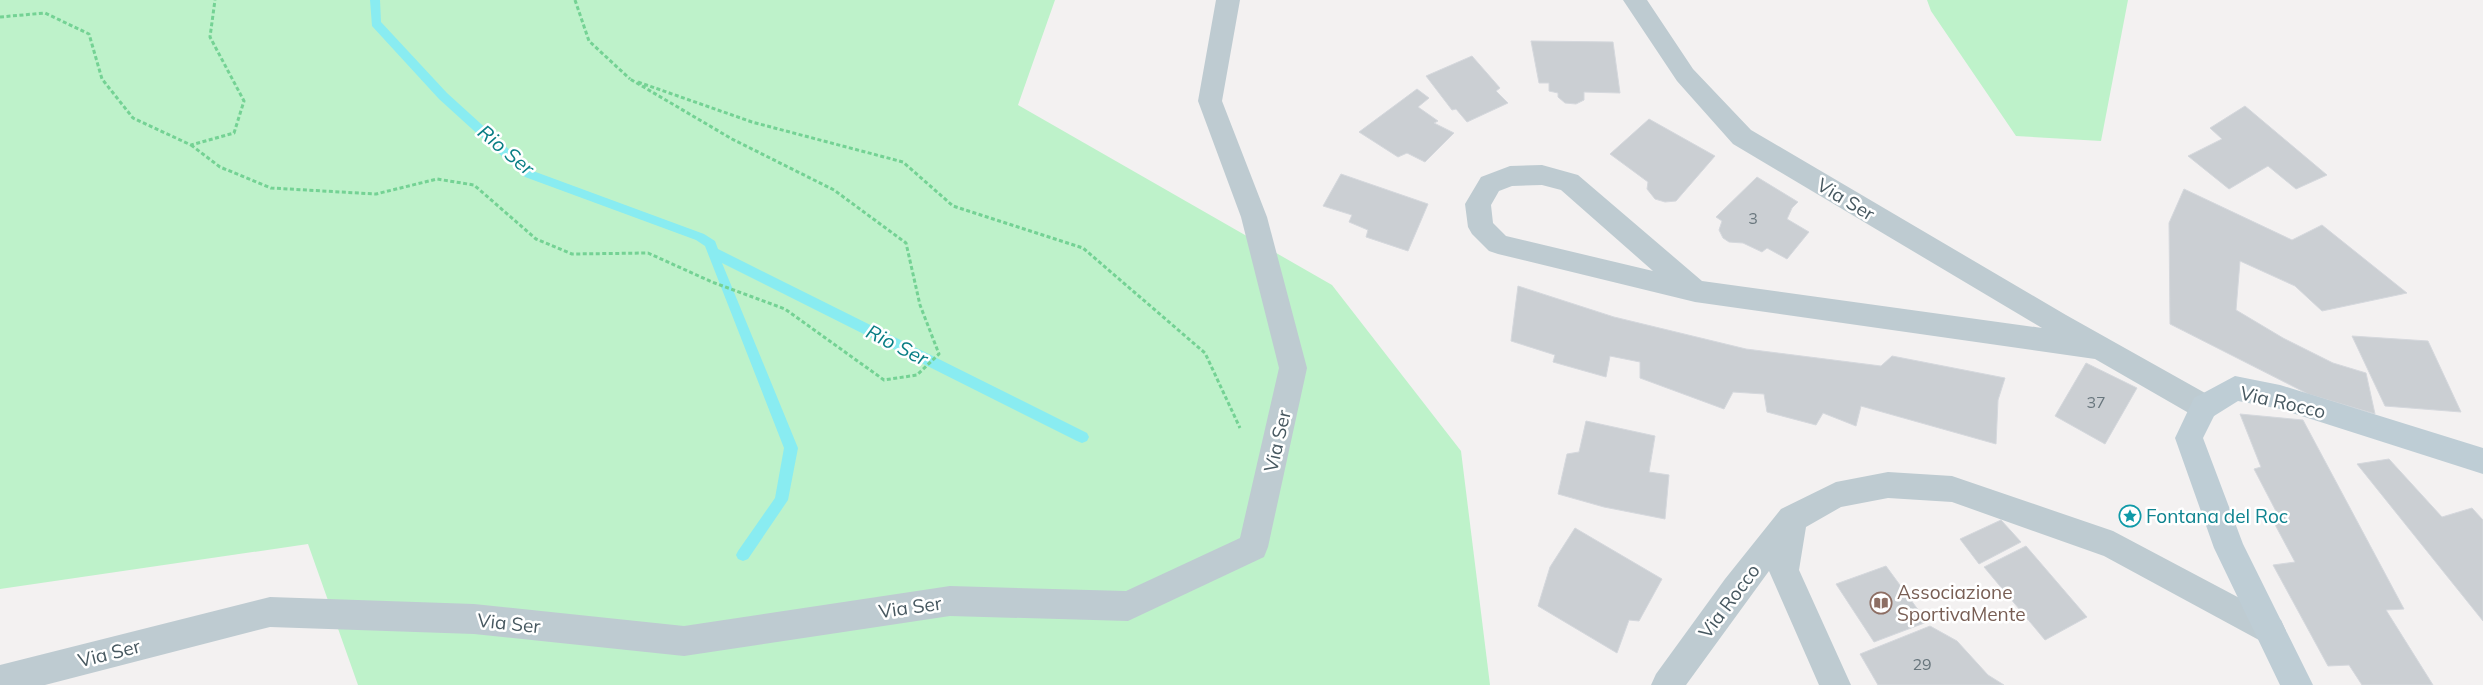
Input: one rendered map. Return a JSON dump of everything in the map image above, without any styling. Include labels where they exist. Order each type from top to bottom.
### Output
[{"type":"street","name":"Via Ser","points":[[0,681],[270,612],[474,619],[684,641],[950,602],[1128,606],[1253,547],[1293,368],[1254,217],[1210,101],[1228,0]]},
{"type":"street","name":"Via Ser","points":[[1635,0],[1685,75],[1742,137],[2204,407]]},
{"type":"street","name":"Via Ser","points":[[1695,291],[1568,182],[1542,175],[1510,176],[1490,184],[1478,204],[1481,227],[1498,244],[1542,256],[1695,291],[2101,348]]},
{"type":"street","name":"Via Rocco","points":[[2204,407],[2235,388],[2280,398],[2483,460]]},
{"type":"street","points":[[2204,407],[2189,438],[2229,548],[2297,685]]},
{"type":"street","name":"Via Rocco","points":[[1667,685],[1736,589],[1792,518],[1836,495],[1888,484],[1952,489],[2113,544],[2270,631]]},
{"type":"street","name":"Via Rocco","points":[[1792,518],[1784,570],[1835,685]]},
{"type":"path","points":[[191,145],[234,133],[244,101],[210,37],[215,0]]},
{"type":"path","points":[[0,17],[44,13],[89,34],[102,79],[133,118],[191,145],[220,167],[271,188],[318,189],[376,194],[438,179],[474,185],[536,239],[572,254],[648,253],[712,282],[785,309],[884,380],[917,375],[939,354],[920,305],[906,243],[834,190],[732,139],[630,80],[589,41],[575,0]]},
{"type":"path","points":[[630,80],[752,122],[903,162],[953,206],[1083,248],[1204,353],[1241,429]]},
{"type":"green space","points":[[0,0],[1055,0],[1018,105],[1332,285],[1461,451],[1490,685],[358,685],[308,544],[0,589]]},
{"type":"green space","points":[[1927,0],[2128,0],[2101,141],[2016,136],[1931,11]]},
{"type":"building","points":[[1531,41],[1613,42],[1620,93],[1584,92],[1584,100],[1576,104],[1565,103],[1558,97],[1558,93],[1549,91],[1549,83],[1539,83]]},
{"type":"building","points":[[1472,56],[1500,88],[1496,91],[1508,103],[1467,122],[1456,109],[1452,110],[1426,76]]},
{"type":"building","points":[[1417,89],[1429,98],[1418,107],[1438,121],[1434,123],[1454,133],[1425,162],[1407,153],[1398,157],[1359,132]]},
{"type":"building","points":[[2245,106],[2327,175],[2296,189],[2268,166],[2229,189],[2188,156],[2222,139],[2210,128]]},
{"type":"building","points":[[1649,119],[1715,156],[1676,201],[1665,202],[1655,199],[1647,189],[1648,182],[1610,154]]},
{"type":"building","points":[[1341,174],[1428,204],[1408,251],[1366,237],[1368,230],[1349,222],[1352,215],[1323,206]]},
{"type":"building","points":[[1757,177],[1798,202],[1792,208],[1787,219],[1809,232],[1787,259],[1767,248],[1762,252],[1743,243],[1729,242],[1723,238],[1719,230],[1722,221],[1716,217]]},
{"type":"building","points":[[2184,189],[2292,240],[2322,225],[2407,293],[2322,311],[2295,286],[2240,261],[2236,310],[2283,338],[2333,363],[2366,373],[2375,414],[2308,394],[2170,324],[2169,223]]},
{"type":"building","points":[[1518,286],[1614,317],[1746,349],[1881,366],[1892,356],[2005,378],[1998,400],[1996,444],[1861,406],[1856,426],[1823,413],[1816,425],[1767,412],[1764,394],[1733,392],[1724,409],[1640,378],[1640,362],[1610,356],[1606,377],[1553,362],[1555,355],[1511,341]]},
{"type":"building","points":[[2352,336],[2428,341],[2461,412],[2385,406]]},
{"type":"building","points":[[2086,363],[2137,388],[2105,444],[2055,416]]},
{"type":"building","points":[[2240,414],[2303,420],[2404,609],[2386,610],[2433,685],[2362,685],[2349,665],[2328,666],[2273,565],[2295,562],[2272,519],[2279,517],[2254,469],[2261,467]]},
{"type":"building","points":[[1586,421],[1655,436],[1649,472],[1669,475],[1665,519],[1604,507],[1558,494],[1567,454],[1579,452]]},
{"type":"building","points":[[2389,459],[2442,517],[2472,508],[2483,520],[2483,621],[2357,464]]},
{"type":"building","points":[[2001,520],[2021,542],[1979,564],[1960,539]]},
{"type":"building","points":[[1575,528],[1662,579],[1639,621],[1629,620],[1617,653],[1538,606],[1550,567]]},
{"type":"building","points":[[2026,546],[2087,617],[2045,640],[1984,567]]},
{"type":"building","name":"Associazione SportivaMente","points":[[1886,566],[1927,622],[1874,642],[1836,584]]},
{"type":"building","points":[[1930,626],[1957,641],[1988,675],[2004,685],[1878,685],[1860,654]]},
{"type":"waterway","name":"Rio Ser","points":[[375,0],[376,23],[443,96],[529,174],[700,237],[711,244],[712,252]]},
{"type":"waterway","name":"Rio Ser","points":[[712,252],[1082,437]]},
{"type":"waterway","name":"Rio Ser","points":[[712,252],[791,448],[781,500],[743,555]]},
{"type":"place","name":"Fontana del Roc","points":[[2130,516]]},
{"type":"place","name":"Associazione SportivaMente","points":[[1881,603]]}]
